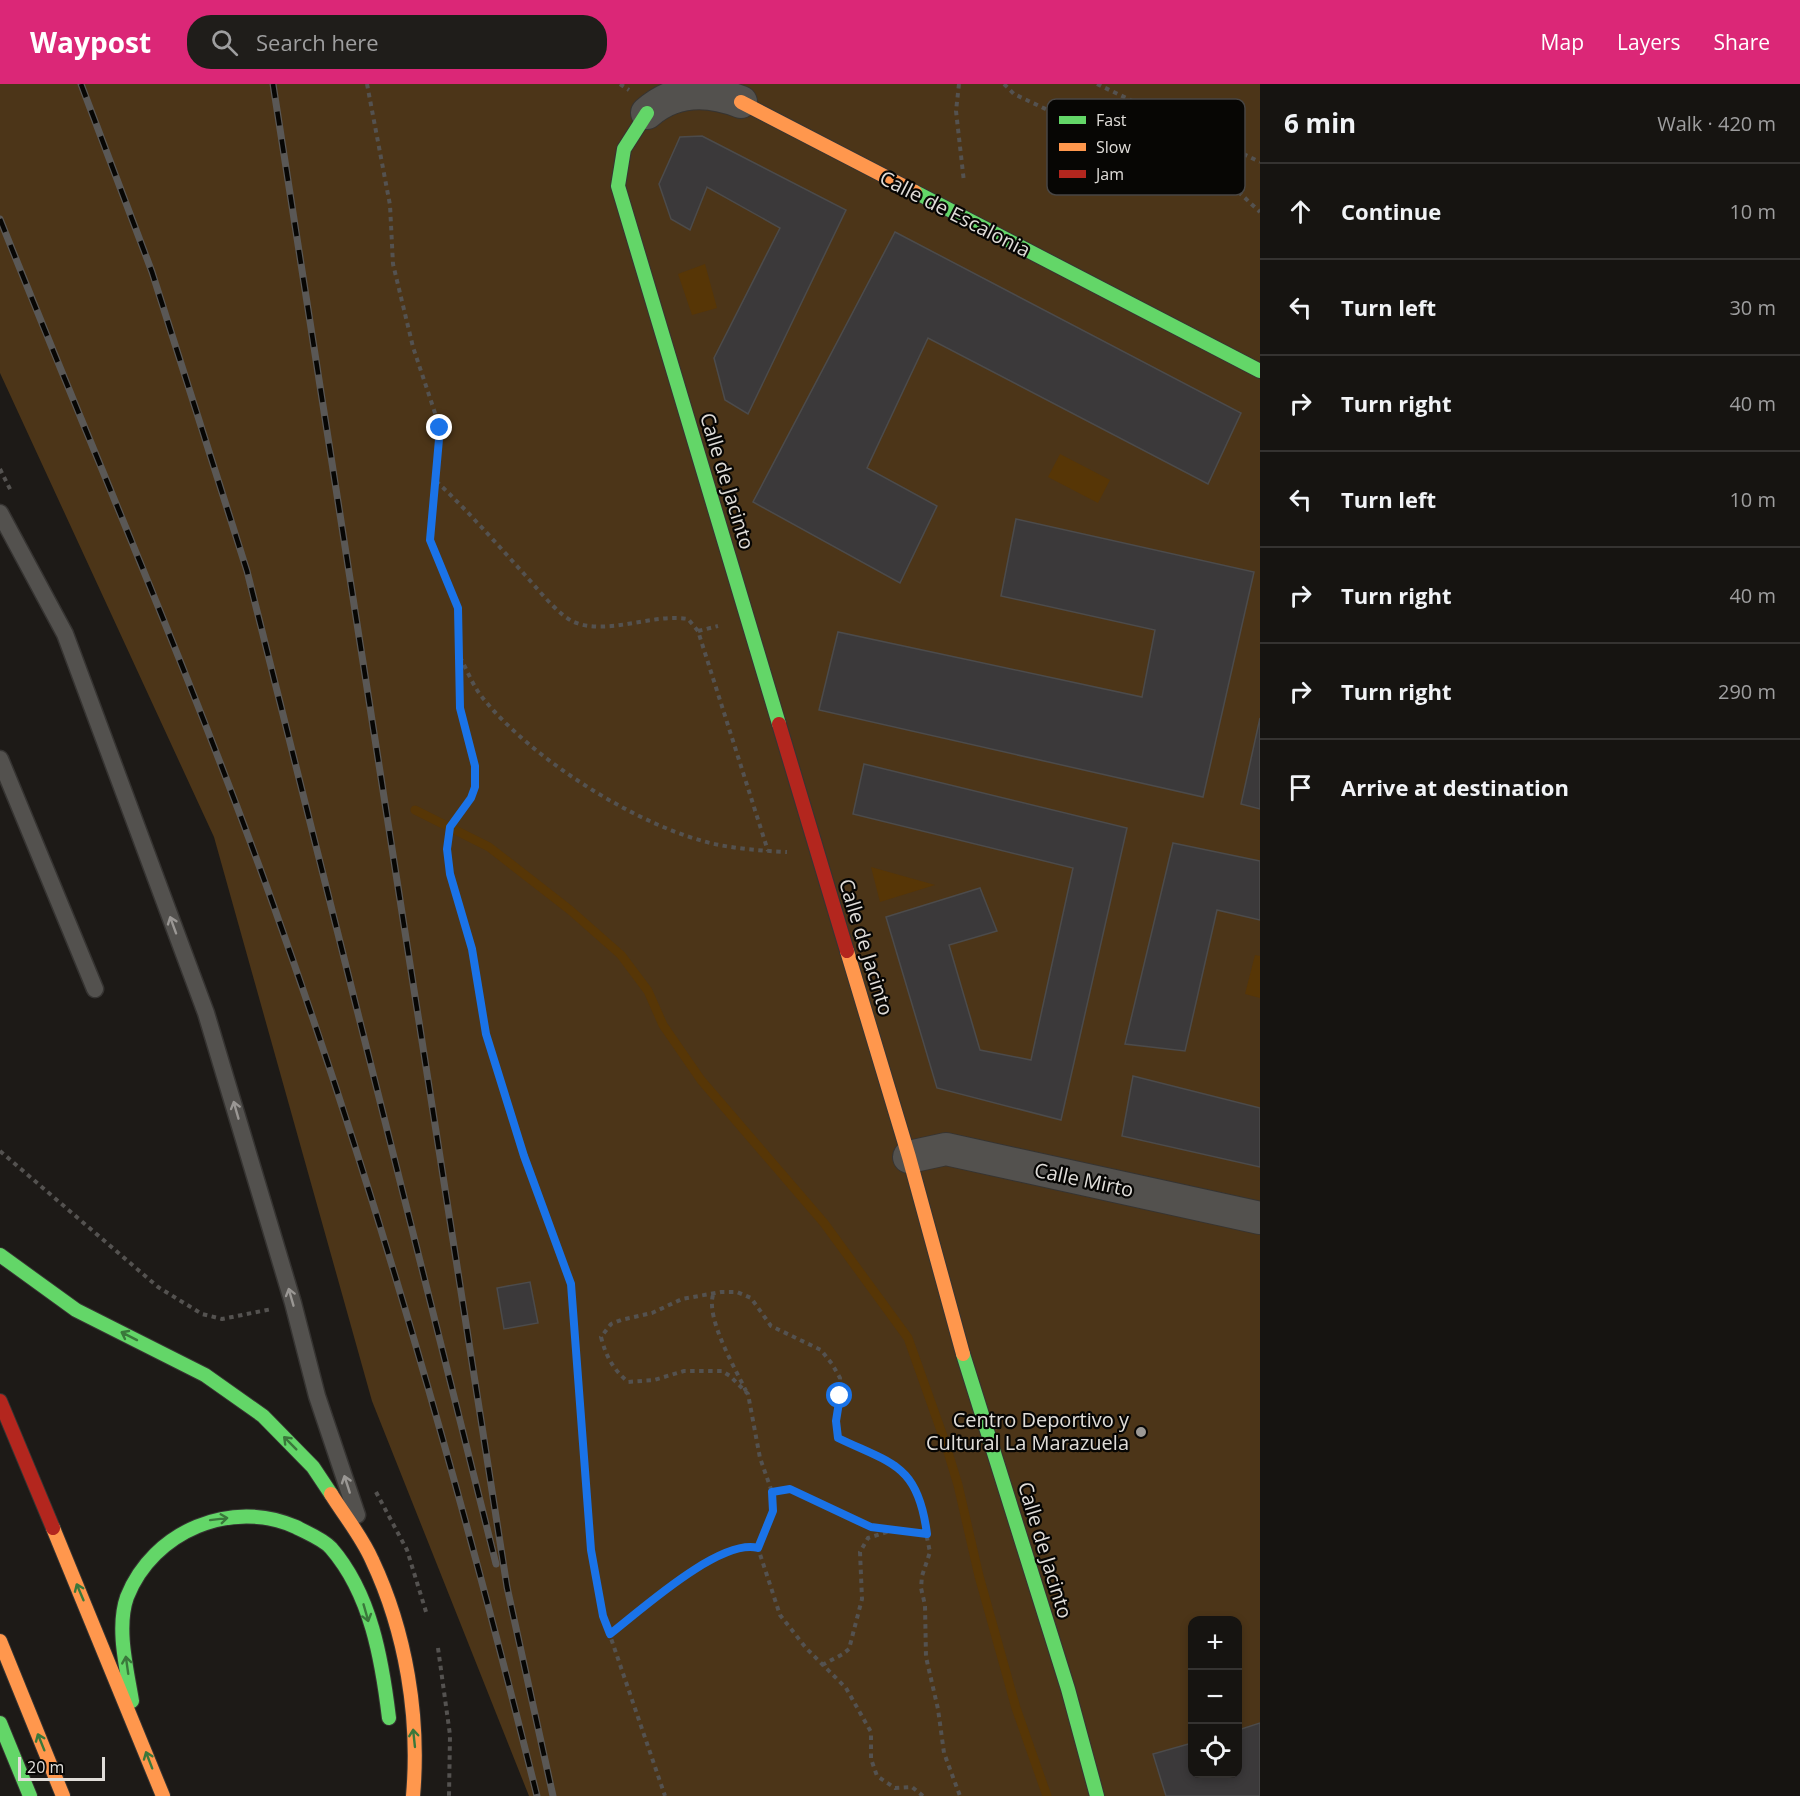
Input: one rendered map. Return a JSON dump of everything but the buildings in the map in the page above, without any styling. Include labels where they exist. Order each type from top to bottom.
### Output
[{"type":"main road","name":"Calle de Escalonia","points":[[741,102],[1260,371]]},
{"type":"main road","name":"Calle de Jacinto","points":[[647,113],[624,148],[618,186],[909,1157],[970,1378],[1068,1689],[1097,1796]]},
{"type":"main road","points":[[0,1255],[76,1310],[205,1375],[263,1416],[314,1467],[372,1559],[405,1653],[416,1760],[413,1796]]},
{"type":"main road","points":[[0,1401],[135,1723],[163,1796]]},
{"type":"main road","points":[[135,1723],[125,1653],[126,1600],[146,1564],[175,1535],[206,1521],[248,1515],[291,1523],[330,1546],[361,1595],[384,1674],[390,1730]]},
{"type":"main road","points":[[0,1641],[63,1796]]},
{"type":"main road","points":[[0,1723],[30,1796]]},
{"type":"street","name":"Calle de Escalonia","points":[[647,113],[655,106],[681,95],[698,92],[719,94],[741,102]]},
{"type":"street","name":"Calle Mirto","points":[[909,1157],[946,1149],[1260,1218]]},
{"type":"lane","points":[[0,513],[65,634],[206,1013],[293,1303],[317,1396],[372,1559]]},
{"type":"lane","points":[[0,759],[95,989]]},
{"type":"path","points":[[367,84],[390,205],[393,264],[413,346],[440,428],[430,540],[458,608],[460,708],[475,766],[475,787],[471,798],[450,827],[447,849],[450,874],[472,949],[486,1034],[524,1156],[571,1284],[591,1550],[603,1616],[665,1796]]},
{"type":"path","points":[[949,210],[964,181],[956,111],[959,84]]},
{"type":"path","points":[[1004,84],[1014,94],[1047,110]]},
{"type":"path","points":[[1097,84],[1128,99]]},
{"type":"path","points":[[1245,155],[1260,162]]},
{"type":"path","points":[[1242,195],[1260,212]]},
{"type":"path","points":[[435,481],[464,507],[549,601],[574,622],[612,626],[673,616],[688,619],[699,631],[768,851],[717,845],[670,828],[578,782],[512,730],[480,695],[459,656]]},
{"type":"path","points":[[0,1150],[158,1287],[202,1314],[222,1319],[281,1307]]},
{"type":"path","points":[[748,1394],[722,1371],[684,1371],[654,1380],[628,1382],[616,1372],[606,1356],[601,1336],[611,1324],[652,1313],[682,1299],[737,1292],[751,1298],[771,1326],[820,1350],[840,1378],[836,1421],[838,1438],[896,1464],[910,1480],[927,1534],[930,1552],[922,1576],[921,1588],[925,1605],[926,1657],[938,1709],[944,1753],[960,1796]]},
{"type":"path","points":[[713,1294],[711,1302],[719,1335],[748,1394],[760,1458],[772,1492],[773,1511],[758,1548],[780,1615],[822,1665],[846,1688],[871,1731],[871,1760],[877,1776],[895,1788],[912,1787],[923,1796]]},
{"type":"path","points":[[772,1492],[790,1489],[848,1518],[890,1531],[927,1534]]},
{"type":"path","points":[[822,1665],[849,1649],[862,1599],[860,1552],[868,1538],[890,1531]]},
{"type":"path","points":[[610,1634],[692,1571],[736,1547],[758,1548]]},
{"type":"shaded area","points":[[0,84],[1260,84],[1260,1796],[529,1796],[372,1401],[214,837],[0,373]]},
{"type":"shaded area","points":[[705,264],[717,308],[692,315],[678,274]]},
{"type":"shaded area","points":[[1060,454],[1110,480],[1098,503],[1048,477]]},
{"type":"shaded area","points":[[871,867],[935,885],[880,902]]},
{"type":"shaded area","points":[[1255,955],[1260,956],[1260,998],[1245,994]]},
{"type":"waterway","points":[[415,810],[489,847],[570,910],[621,955],[648,991],[663,1025],[701,1080],[824,1223],[908,1338],[958,1485],[979,1576],[1016,1708],[1047,1796]]},
{"type":"railway","points":[[81,84],[152,272],[247,571],[496,1564]]},
{"type":"railway","points":[[273,84],[507,1587],[553,1796]]},
{"type":"railway","points":[[0,219],[208,732],[273,904],[311,1014],[348,1125],[416,1347],[479,1571],[537,1796]]},
{"type":"traffic: fast","points":[[647,113],[624,149],[618,186],[779,724]]},
{"type":"traffic: fast","points":[[915,192],[1260,371]]},
{"type":"traffic: fast","points":[[0,1255],[76,1310],[205,1375],[263,1416],[313,1467],[331,1494]]},
{"type":"traffic: fast","points":[[963,1354],[1068,1689],[1097,1796]]},
{"type":"traffic: fast","points":[[132,1701],[122,1622],[127,1597],[139,1574],[155,1554],[175,1538],[197,1526],[221,1519],[246,1516],[271,1519],[310,1534],[328,1545],[345,1566],[356,1586],[372,1628],[383,1673],[389,1718]]},
{"type":"traffic: fast","points":[[0,1723],[30,1796]]},
{"type":"traffic: slow","points":[[741,102],[915,192]]},
{"type":"traffic: slow","points":[[847,951],[909,1157],[963,1354]]},
{"type":"traffic: slow","points":[[331,1494],[368,1551],[384,1588],[402,1645],[412,1706],[415,1766],[413,1796]]},
{"type":"traffic: slow","points":[[53,1528],[163,1796]]},
{"type":"traffic: slow","points":[[0,1641],[63,1796]]},
{"type":"traffic: jam","points":[[779,724],[847,951]]},
{"type":"traffic: jam","points":[[0,1401],[53,1528]]},
{"type":"place","name":"Centro Deportivo y Cultural La Marazuela","points":[[1141,1432]]},
{"type":"route","points":[[440,428],[430,540],[458,608],[460,708],[475,766],[475,787],[471,798],[450,827],[447,849],[450,874],[472,949],[486,1034],[524,1156],[571,1284],[591,1550],[603,1616],[610,1634],[692,1571],[736,1547],[758,1548],[773,1511],[772,1492],[790,1489],[806,1494],[823,1506],[871,1527],[927,1534],[920,1505],[910,1480],[896,1464],[871,1450],[838,1438],[836,1421],[840,1396]]}]
